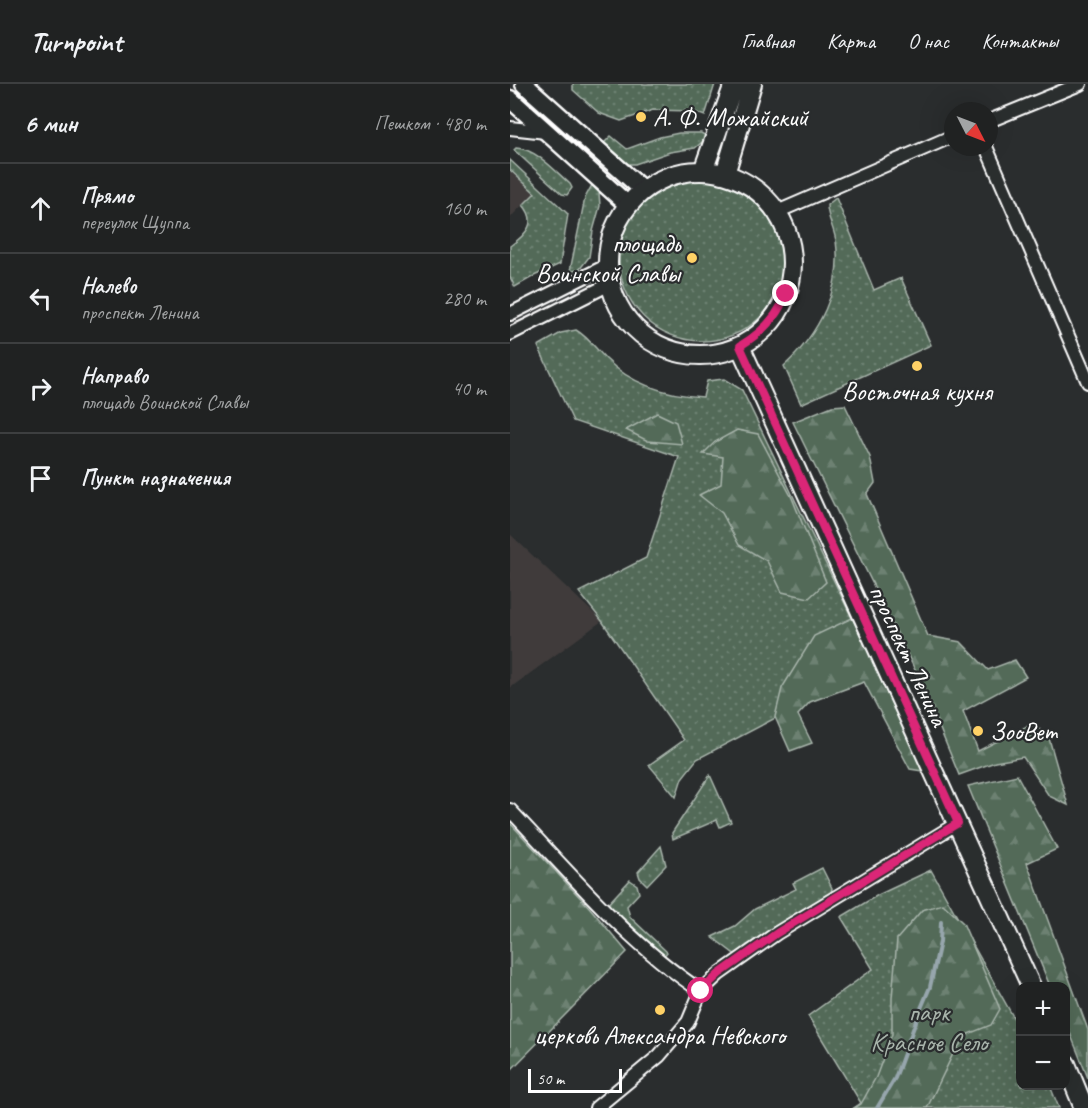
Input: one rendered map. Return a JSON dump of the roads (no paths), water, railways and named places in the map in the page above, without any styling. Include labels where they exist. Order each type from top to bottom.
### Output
[{"type":"main road","points":[[524,84],[643,190]]},
{"type":"main road","points":[[703,171],[735,84]]},
{"type":"main road","points":[[725,174],[752,84]]},
{"type":"main road","points":[[510,99],[628,206]]},
{"type":"main road","points":[[703,171],[725,174],[756,190],[777,212],[790,244],[792,261],[786,294],[773,319],[763,330],[740,346],[708,355],[683,353],[659,346],[633,327],[623,314],[610,284],[608,265],[612,235],[618,220],[643,190],[662,179],[682,172],[703,171]]},
{"type":"main road","name":"проспект Ленина","points":[[740,346],[1029,982]]},
{"type":"main road","points":[[1070,1074],[1085,1106]]},
{"type":"street","points":[[998,117],[1080,84]]},
{"type":"street","points":[[510,128],[546,132]]},
{"type":"street","points":[[777,212],[944,140]]},
{"type":"street","points":[[990,156],[1088,382]]},
{"type":"street","points":[[510,314],[608,265]]},
{"type":"street","points":[[510,334],[610,284]]},
{"type":"street","points":[[510,810],[595,900],[674,973],[701,991]]},
{"type":"street","points":[[596,1108],[659,1056],[688,1022],[701,991],[719,974],[777,933],[958,823]]},
{"type":"waterway","points":[[877,1108],[895,1078],[930,987],[940,942],[941,922]]},
{"type":"place","name":"А. Ф. Можайский","points":[[641,117]]},
{"type":"place","name":"площадь Воинской Славы","points":[[692,258]]},
{"type":"place","name":"Восточная кухня","points":[[917,366]]},
{"type":"place","name":"ЗооВет","points":[[978,731]]},
{"type":"place","name":"церковь Александра Невского","points":[[660,1010]]},
{"type":"park label","name":"парк Красное Село","points":[[929,1027]]}]
